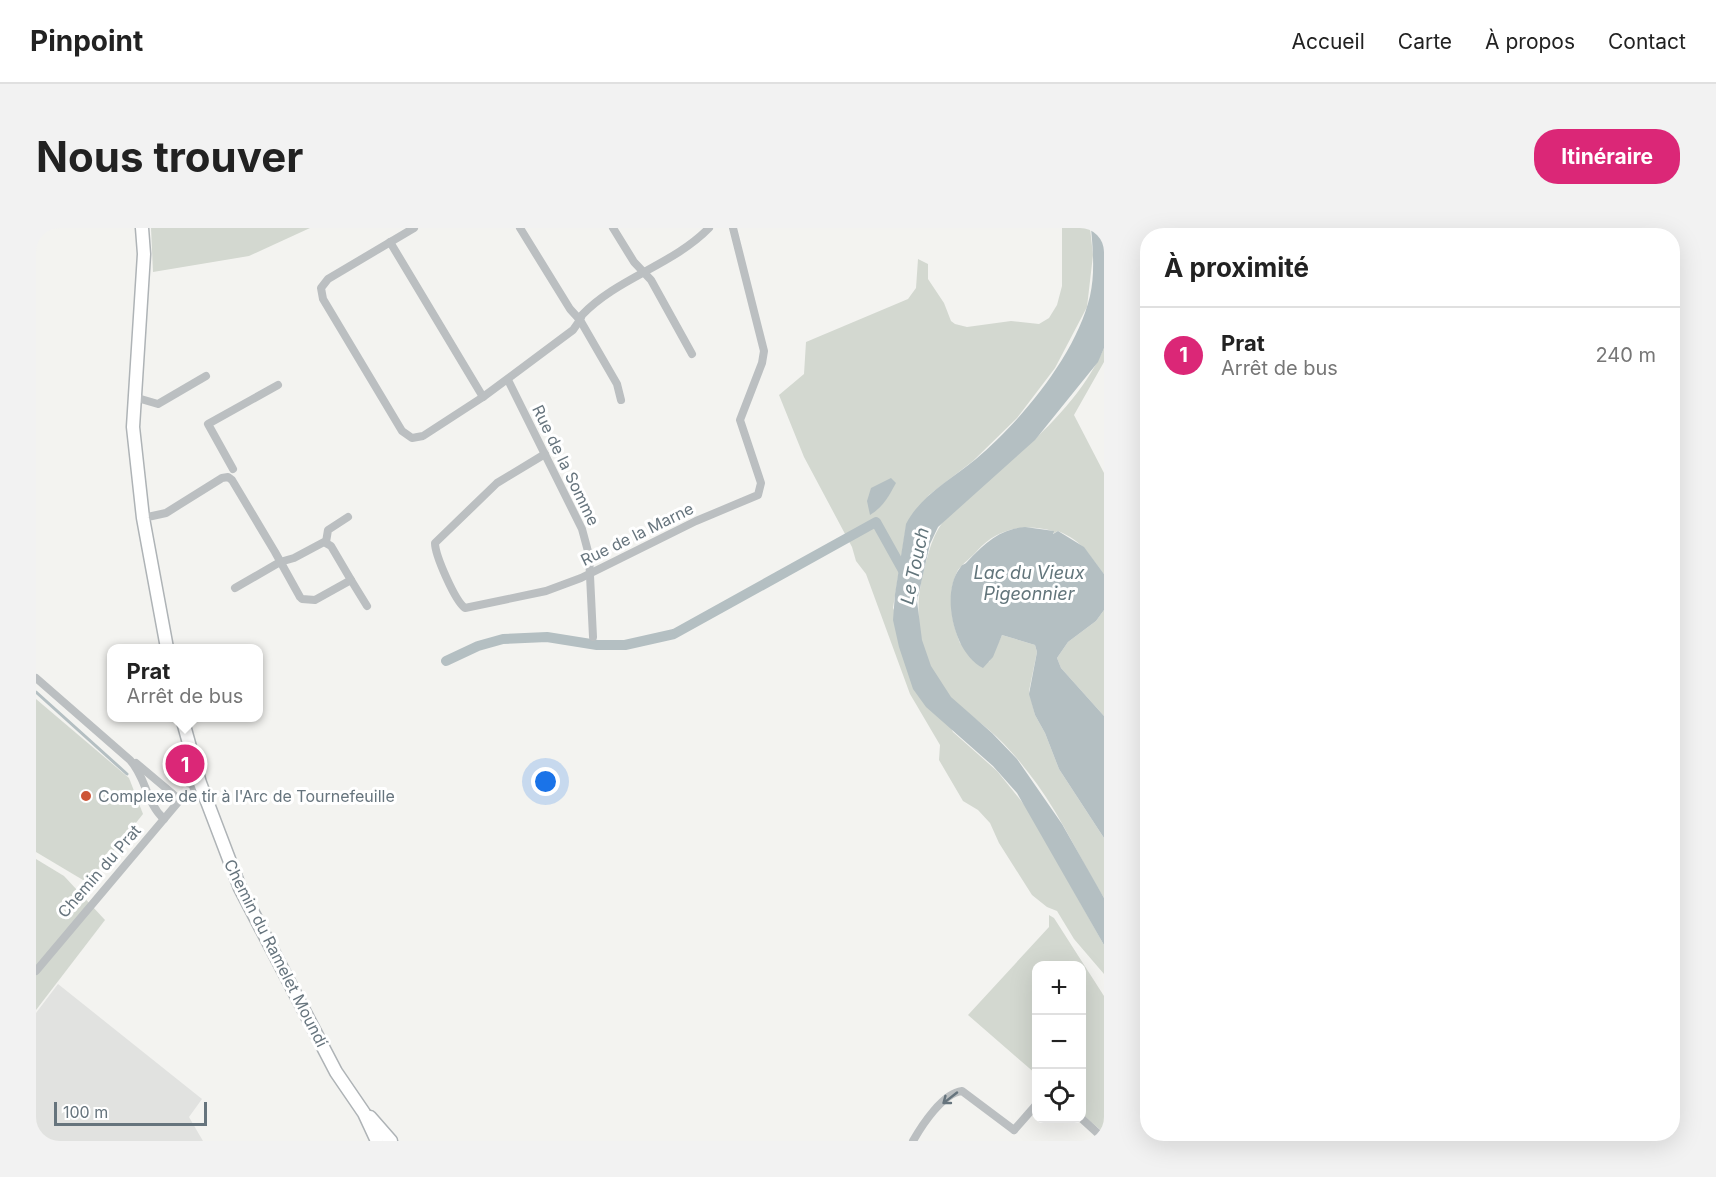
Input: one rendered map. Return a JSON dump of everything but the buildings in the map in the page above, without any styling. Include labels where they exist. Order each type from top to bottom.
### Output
[{"type":"main road","points":[[142,228],[144,254],[133,428],[143,518],[166,644]]},
{"type":"main road","name":"Chemin du Ramelet Moundi","points":[[183,722],[200,783],[240,888],[336,1072],[364,1113],[377,1141]]},
{"type":"main road","name":"Chemin du Ramelet Moundi","points":[[364,1113],[391,1141]]},
{"type":"street","points":[[393,228],[399,237]]},
{"type":"street","points":[[414,228],[328,279],[321,288],[323,299],[402,431],[412,438],[423,436],[508,380],[573,330],[587,310],[687,246],[709,228]]},
{"type":"street","points":[[520,228],[570,309],[580,320],[616,384],[621,400]]},
{"type":"street","points":[[613,228],[634,262],[651,280],[692,354]]},
{"type":"street","name":"Rue de la Marne","points":[[545,454],[497,483],[437,538],[436,553],[457,601],[465,608],[546,591],[591,572],[696,521],[755,498],[760,491],[761,483],[740,420],[764,351],[733,228]]},
{"type":"street","points":[[390,242],[483,397]]},
{"type":"street","points":[[134,397],[158,404],[206,376]]},
{"type":"street","name":"Rue de la Somme","points":[[508,380],[582,529],[591,572],[593,637]]},
{"type":"street","points":[[278,385],[208,424],[231,473],[300,597],[308,602],[318,599],[351,580]]},
{"type":"street","points":[[143,518],[166,513],[197,499],[231,473]]},
{"type":"street","points":[[326,542],[328,530],[348,517]]},
{"type":"street","points":[[235,588],[280,562],[326,542]]},
{"type":"street","points":[[326,542],[331,546],[367,606]]},
{"type":"street","name":"Chemin du Prat","points":[[36,678],[130,760],[180,800]]},
{"type":"street","name":"Chemin du Prat","points":[[130,760],[140,773],[154,809],[164,819]]},
{"type":"street","name":"Chemin du Prat","points":[[36,971],[191,787],[200,783]]},
{"type":"street","points":[[914,1141],[918,1131],[948,1098],[955,1092],[962,1091],[1014,1131],[1017,1141]]},
{"type":"street","points":[[1014,1131],[1032,1110]]},
{"type":"street","points":[[1086,1123],[1104,1139]]},
{"type":"shaded area","points":[[151,228],[310,228],[249,256],[153,272]]},
{"type":"shaded area","points":[[1062,228],[1090,228],[1093,255],[1087,307],[1055,368],[1017,418],[973,461],[929,495],[906,527],[893,608],[953,732],[997,771],[1027,808],[1104,945],[1104,974],[1074,939],[1057,911],[1047,907],[1032,895],[999,843],[990,823],[978,810],[963,801],[939,760],[940,745],[910,694],[866,574],[856,561],[852,547],[804,457],[779,395],[804,374],[806,342],[908,299],[916,288],[918,259],[928,264],[928,279],[944,303],[951,321],[955,324],[967,327],[1011,321],[1039,324],[1049,318],[1057,305],[1062,286]]},
{"type":"shaded area","points":[[1104,348],[1104,362],[1074,415],[1104,473],[1104,574],[1085,549],[1067,535],[1058,531],[1052,534],[1053,531],[1043,529],[1012,529],[1002,532],[985,543],[958,570],[952,588],[951,606],[960,643],[989,662],[1002,635],[1035,645],[1037,652],[1029,691],[1035,715],[1045,733],[1059,769],[1104,838],[1104,898],[1055,812],[1032,777],[1002,742],[955,702],[936,678],[929,665],[920,635],[919,604],[923,574],[933,539],[941,524],[1057,417],[1091,373]]},
{"type":"shaded area","points":[[1104,610],[1104,716],[1061,668],[1057,658],[1068,642],[1096,621]]},
{"type":"shaded area","name":"Complexe de tir à l'Arc de Tournefeuille","points":[[36,699],[129,778],[143,814],[88,883],[36,852]]},
{"type":"shaded area","points":[[36,859],[64,876],[105,920],[36,1010]]},
{"type":"shaded area","points":[[1049,915],[1054,918],[1082,961],[1032,961],[1032,1071],[968,1015],[1049,927]]},
{"type":"shaded area","points":[[1086,968],[1104,996],[1104,1133],[1086,1117]]},
{"type":"shaded area","points":[[58,984],[202,1099],[189,1117],[203,1141],[36,1141],[36,1013]]},
{"type":"water","name":"Le Touch","points":[[1091,228],[1104,228],[1104,348],[1098,362],[1035,440],[938,527],[930,544],[917,601],[922,640],[931,666],[951,697],[992,733],[1017,759],[1062,824],[1104,898],[1104,945],[1017,793],[993,766],[926,707],[913,689],[893,620],[906,524],[912,514],[937,488],[976,459],[1011,426],[1045,385],[1073,341],[1092,288]]},
{"type":"water","points":[[891,478],[896,483],[891,492],[882,505],[870,515],[867,501],[871,488]]},
{"type":"water","name":"Lac du Vieux Pigeonnier","points":[[1025,527],[1054,531],[1053,534],[1058,531],[1084,547],[1104,574],[1104,610],[1096,621],[1068,642],[1057,658],[1061,668],[1104,716],[1104,838],[1059,769],[1045,733],[1035,715],[1029,694],[1037,652],[1035,645],[1002,635],[993,657],[983,668],[964,650],[953,622],[951,592],[954,579],[961,566],[993,538],[1007,531]]},
{"type":"waterway","name":"Le Touch","points":[[446,661],[478,646],[503,639],[547,637],[597,645],[625,645],[674,634],[876,522],[905,574]]},
{"type":"waterway","points":[[36,692],[127,774]]},
{"type":"place","name":"Prat","points":[[185,764]]},
{"type":"place","name":"Complexe de tir à l'Arc de Tournefeuille","points":[[86,796]]}]
